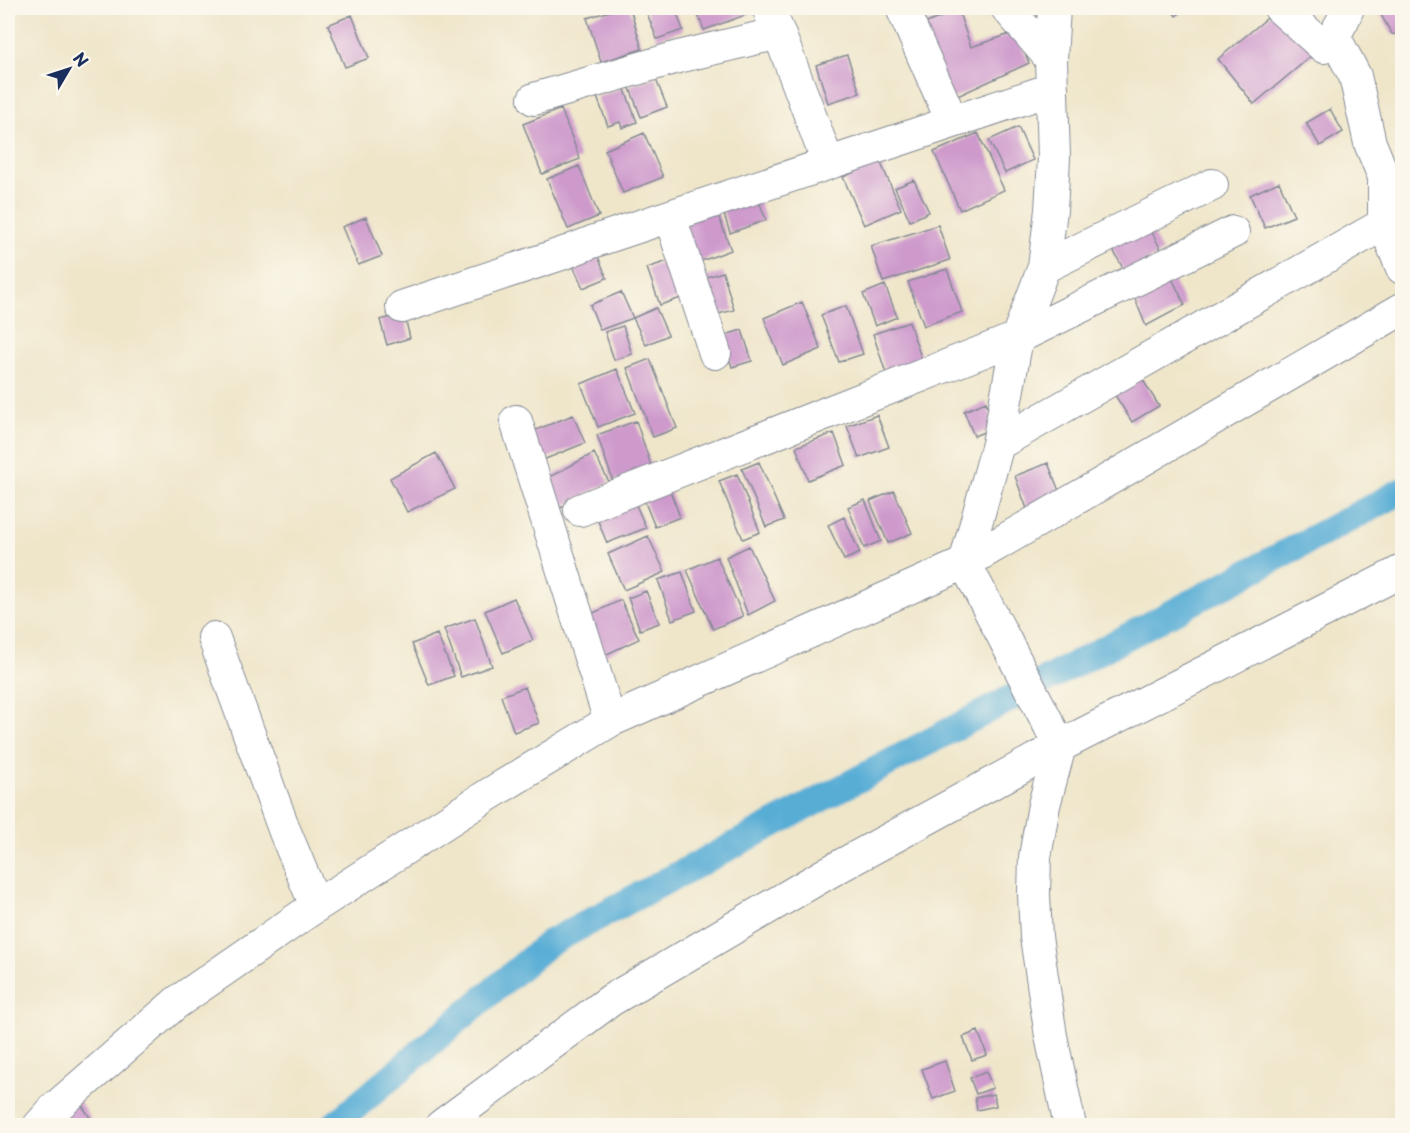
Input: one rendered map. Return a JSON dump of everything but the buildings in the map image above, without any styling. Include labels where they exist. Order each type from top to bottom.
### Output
[{"type":"street","points":[[902,8],[952,121]]},
{"type":"street","points":[[1007,8],[1052,74]]},
{"type":"street","points":[[1054,8],[1053,168],[1051,210],[1044,267],[1017,338],[998,444],[965,564],[1060,746],[1042,815],[1035,856],[1034,894],[1036,937],[1051,1036],[1070,1125]]},
{"type":"street","points":[[1281,8],[1324,47],[1334,36],[1348,8]]},
{"type":"street","points":[[534,99],[678,57],[774,20],[828,163]]},
{"type":"street","points":[[1334,36],[1355,76],[1370,143],[1384,177],[1384,224],[1402,268]]},
{"type":"street","points":[[402,307],[952,121],[1052,74]]},
{"type":"street","points":[[1044,267],[1212,185]]},
{"type":"street","points":[[670,216],[715,353]]},
{"type":"street","points":[[998,444],[1384,224]]},
{"type":"street","points":[[580,510],[1017,338],[1233,232]]},
{"type":"street","points":[[39,1125],[55,1108],[176,1003],[316,906],[488,795],[610,721],[965,564],[1402,309]]},
{"type":"street","points":[[516,421],[610,721]]},
{"type":"street","points":[[441,1125],[611,1000],[829,872],[1060,746],[1402,571]]},
{"type":"street","points":[[213,638],[285,832],[316,906]]},
{"type":"waterway","points":[[333,1126],[549,943],[1402,491]]}]
